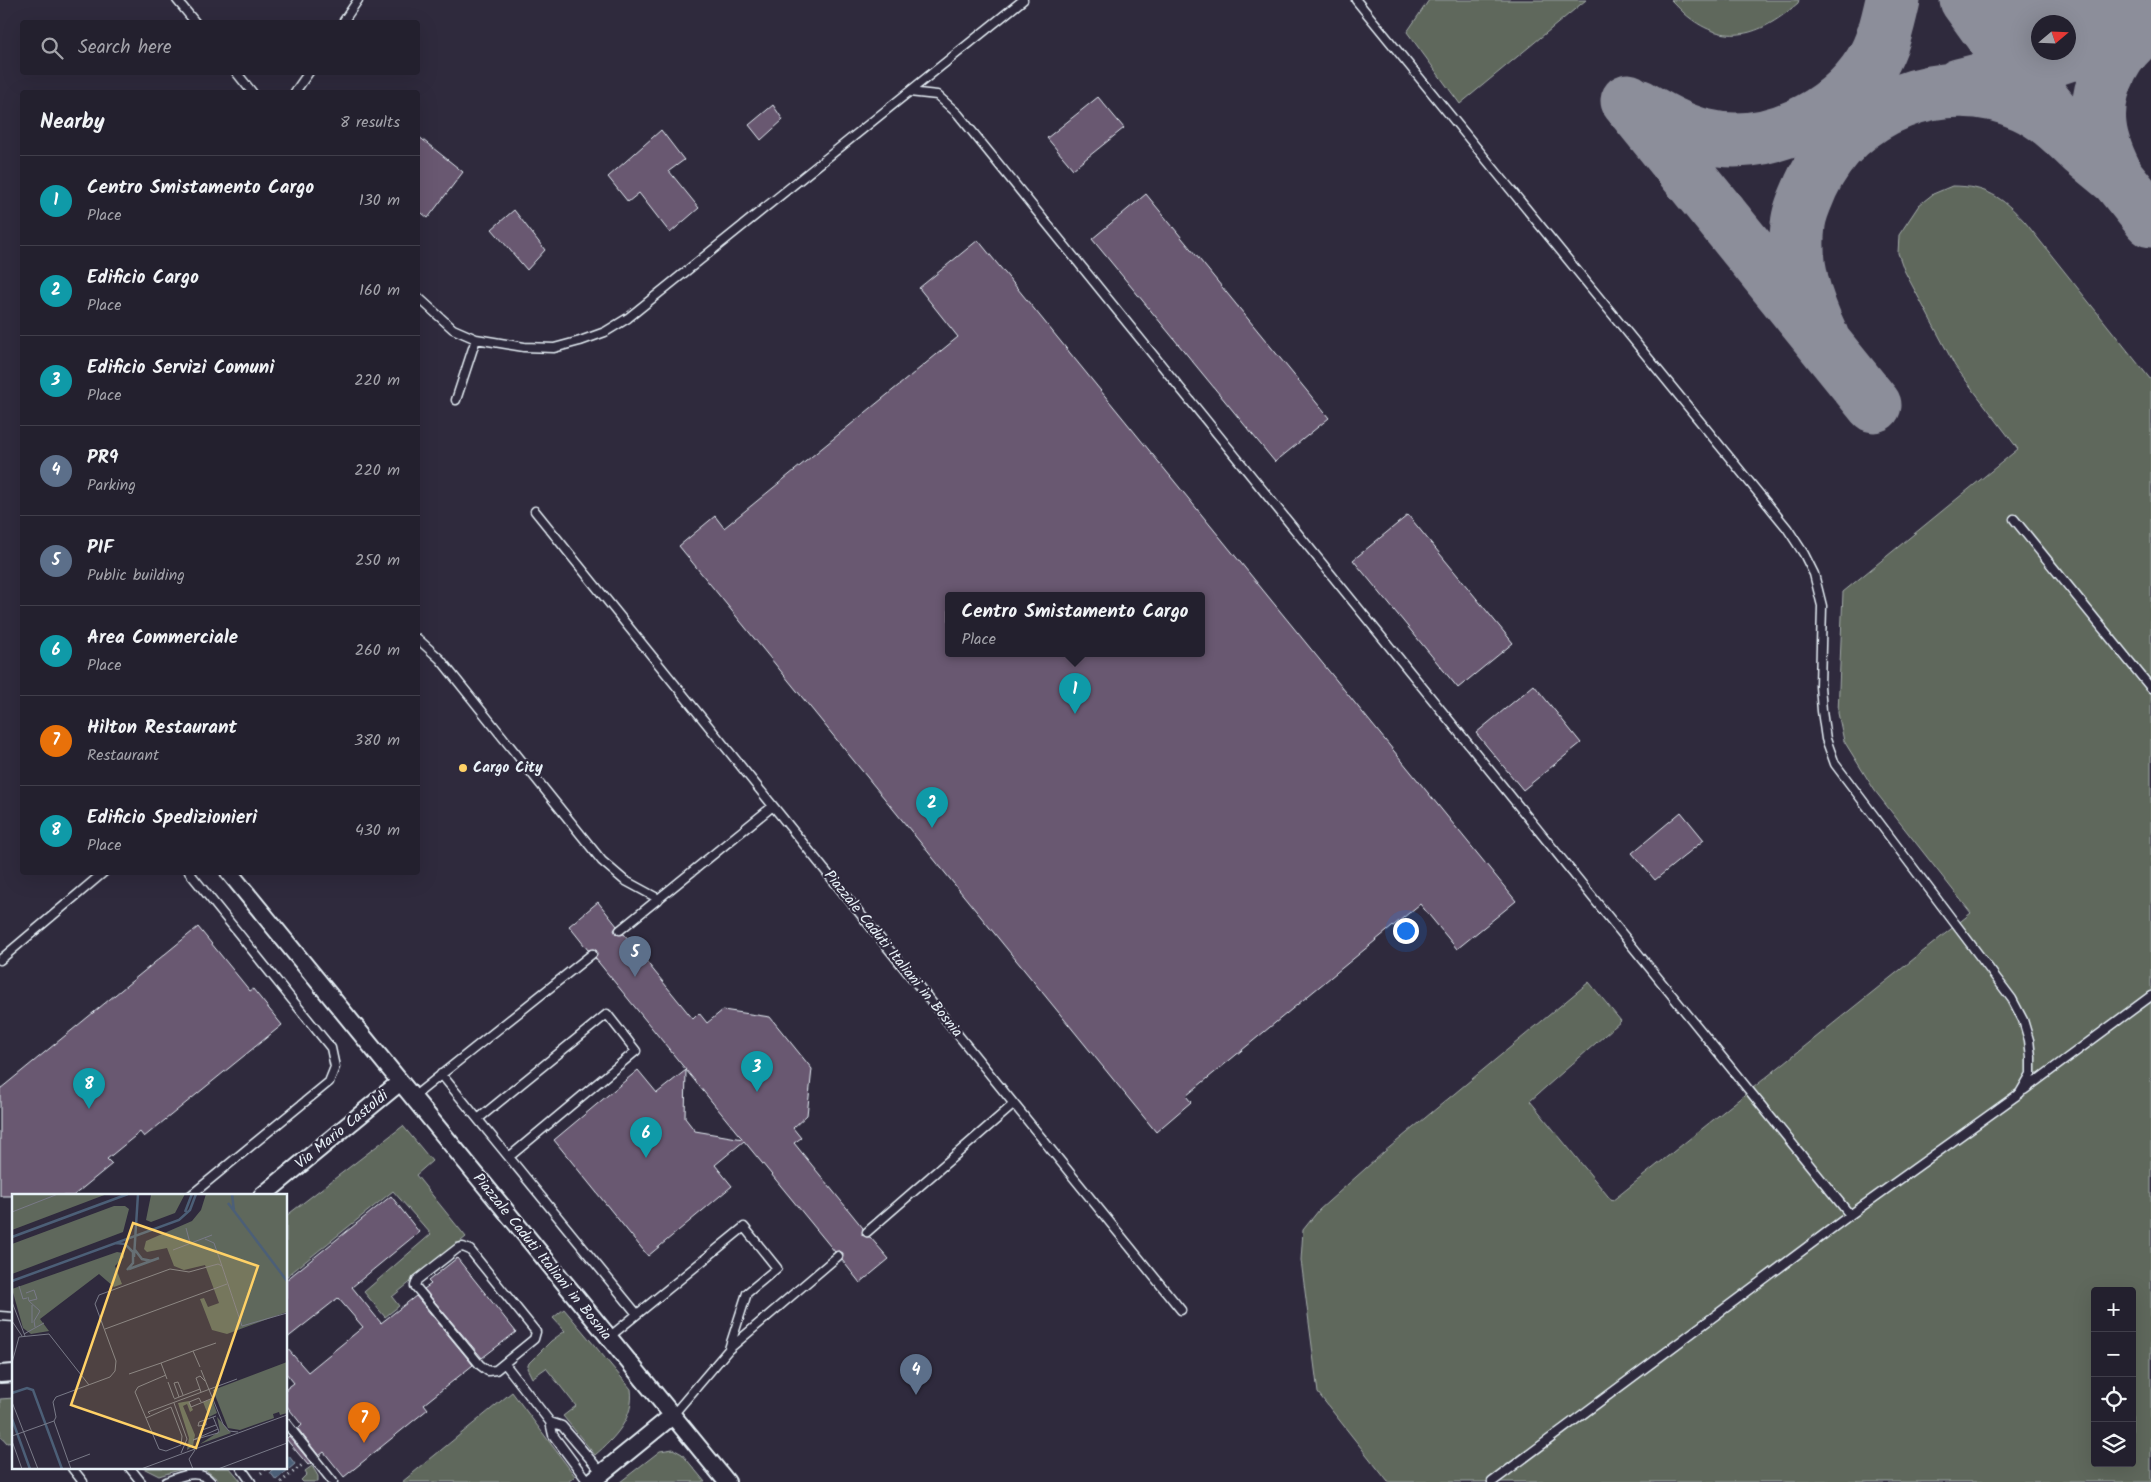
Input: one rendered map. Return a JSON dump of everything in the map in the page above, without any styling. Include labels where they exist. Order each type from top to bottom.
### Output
[{"type":"street","name":"Piazzale Caduti Italiani in Bosnia","points":[[230,875],[727,1482]]},
{"type":"street","name":"Via Mario Castoldi","points":[[264,1194],[399,1083]]},
{"type":"street","points":[[593,1479],[672,1416]]},
{"type":"lane","points":[[177,0],[193,20]]},
{"type":"lane","points":[[343,20],[358,0]]},
{"type":"lane","points":[[420,299],[453,329],[476,339],[524,347],[554,348],[605,332],[636,312],[1024,0]]},
{"type":"lane","points":[[1356,0],[1780,521],[1804,554],[1814,574],[1822,606],[1820,686],[1822,711],[1826,739],[1835,764],[2012,998],[2030,1040],[2031,1074],[2020,1093]]},
{"type":"lane","points":[[238,75],[250,90]]},
{"type":"lane","points":[[297,90],[307,75]]},
{"type":"lane","points":[[909,92],[937,95],[958,114],[1850,1215]]},
{"type":"lane","points":[[456,400],[476,339]]},
{"type":"lane","name":"Piazzale Caduti Italiani in Bosnia","points":[[535,511],[1181,1310]]},
{"type":"lane","points":[[2014,519],[2151,688]]},
{"type":"lane","points":[[420,641],[440,659],[602,861],[624,880],[659,899]]},
{"type":"lane","points":[[2143,678],[2151,673]]},
{"type":"lane","points":[[620,930],[774,806]]},
{"type":"lane","points":[[0,960],[100,875]]},
{"type":"lane","points":[[191,875],[330,1048],[335,1067],[329,1082],[192,1194]]},
{"type":"lane","points":[[411,1098],[592,954]]},
{"type":"lane","points":[[1492,1482],[1850,1215],[2151,996]]},
{"type":"lane","points":[[478,1119],[607,1014],[636,1052],[509,1157]]},
{"type":"lane","points":[[441,1074],[637,1314]]},
{"type":"lane","points":[[866,1232],[1014,1104]]},
{"type":"lane","points":[[608,1338],[744,1227],[777,1268],[746,1293],[729,1349]]},
{"type":"lane","points":[[463,1247],[470,1250],[536,1332],[534,1339],[505,1364],[496,1370],[488,1371],[480,1365],[416,1286],[417,1280],[458,1248],[463,1247]]},
{"type":"lane","points":[[672,1416],[729,1349],[838,1256]]},
{"type":"lane","points":[[505,1364],[550,1422],[553,1435],[593,1479]]},
{"type":"lane","points":[[550,1422],[562,1426],[593,1479]]},
{"type":"lane","points":[[288,1426],[333,1482]]},
{"type":"lane","points":[[74,1470],[83,1482]]},
{"type":"lane","points":[[132,1470],[142,1482]]},
{"type":"lane","points":[[242,1470],[251,1482]]},
{"type":"lane","points":[[166,1482],[194,1473],[209,1479],[211,1482]]},
{"type":"green space","points":[[1429,0],[1586,0],[1460,104],[1407,32]]},
{"type":"green space","points":[[1671,0],[1799,0],[1786,13],[1762,28],[1736,34],[1708,29],[1691,19]]},
{"type":"green space","points":[[1952,186],[1975,188],[1984,191],[2009,206],[2025,222],[2151,380],[2151,1482],[1388,1482],[1318,1393],[1301,1260],[1303,1230],[1319,1210],[1384,1152],[1589,982],[1621,1021],[1530,1101],[1612,1201],[1971,913],[1875,791],[1844,741],[1838,713],[1843,592],[2018,449],[1955,366],[1904,270],[1898,253],[1899,235],[1919,205],[1933,194]]},
{"type":"green space","points":[[403,1126],[432,1161],[416,1175],[466,1237],[392,1297],[399,1306],[385,1317],[364,1292],[431,1234],[393,1191],[288,1275],[288,1214]]},
{"type":"green space","points":[[564,1309],[631,1389],[630,1409],[627,1418],[610,1441],[595,1455],[563,1416],[576,1406],[546,1368],[532,1378],[527,1368],[529,1363],[551,1341],[565,1331],[553,1318]]},
{"type":"green space","points":[[512,1392],[575,1476],[568,1482],[402,1482]]},
{"type":"green space","points":[[12,1398],[12,1442],[7,1443],[0,1435],[0,1399]]},
{"type":"green space","points":[[673,1449],[682,1454],[705,1482],[620,1482],[660,1451]]},
{"type":"green space","points":[[312,1466],[318,1476],[318,1482],[303,1482],[301,1480],[307,1474],[305,1471]]},
{"type":"green space","points":[[147,1470],[178,1470],[159,1476]]},
{"type":"green space","points":[[205,1470],[232,1470],[241,1481],[221,1482]]},
{"type":"water","points":[[288,1457],[295,1464],[288,1470]]},
{"type":"water","points":[[272,1470],[288,1470],[276,1480],[270,1472]]},
{"type":"building","points":[[1098,97],[1124,128],[1073,169],[1047,138]]},
{"type":"building","points":[[773,105],[783,120],[761,140],[749,125]]},
{"type":"building","points":[[661,130],[684,160],[669,171],[699,208],[670,233],[639,193],[628,202],[608,177]]},
{"type":"building","points":[[420,138],[463,172],[428,218],[420,212]]},
{"type":"building","points":[[1146,194],[1329,418],[1275,462],[1092,239]]},
{"type":"building","points":[[514,210],[545,250],[527,270],[492,229]]},
{"type":"building","points":[[978,240],[1516,901],[1457,949],[1420,904],[1186,1096],[1191,1102],[1156,1132],[679,546],[715,516],[724,528],[958,337],[919,288]]},
{"type":"building","points":[[1408,515],[1513,643],[1458,688],[1353,560]]},
{"type":"building","points":[[1534,685],[1581,743],[1523,790],[1476,733]]},
{"type":"building","points":[[1681,812],[1704,840],[1655,880],[1632,853]]},
{"type":"building","points":[[598,902],[617,926],[614,930],[616,934],[624,934],[693,1019],[699,1013],[707,1023],[723,1010],[770,1017],[812,1069],[807,1115],[793,1128],[801,1138],[794,1143],[863,1228],[862,1235],[870,1237],[889,1259],[860,1283],[842,1260],[843,1253],[835,1252],[744,1141],[715,1165],[732,1186],[648,1256],[554,1140],[638,1070],[657,1093],[686,1070],[595,958],[597,951],[594,949],[588,950],[569,926]],"holes":[[[686,1070],[743,1139],[695,1131],[685,1118]]]},
{"type":"building","points":[[198,927],[250,991],[253,989],[282,1025],[144,1137],[140,1132],[107,1159],[112,1164],[75,1194],[12,1194],[12,1196],[0,1196],[0,1089]]},
{"type":"building","points":[[391,1196],[419,1232],[352,1287],[381,1323],[416,1296],[473,1365],[424,1404],[428,1409],[344,1477],[324,1452],[319,1456],[298,1429],[302,1425],[288,1408],[288,1388],[294,1383],[288,1376],[288,1349],[308,1372],[363,1327],[338,1298],[288,1337],[288,1278]]},
{"type":"building","points":[[457,1258],[516,1332],[482,1358],[424,1289],[431,1284],[428,1281]]},
{"type":"building","points":[[288,1437],[311,1463],[308,1465],[288,1441]]},
{"type":"taxiway","points":[[1638,106],[1686,130],[1703,136],[1727,140],[1751,139],[1775,134],[1798,126],[1840,100],[1857,83],[1879,49],[1893,0]]},
{"type":"taxiway","points":[[1967,0],[2018,71],[2084,151],[2118,179],[2151,220]]},
{"type":"taxiway","points":[[2000,0],[2031,12],[2064,19],[2131,23]]},
{"type":"taxiway","points":[[1959,86],[2018,71],[2151,26]]},
{"type":"taxiway","points":[[2118,179],[2106,153],[2100,132],[2099,111],[2101,96],[2111,68],[2119,55],[2128,43],[2151,26]]},
{"type":"taxiway","points":[[1822,338],[1810,311],[1799,269],[1797,240],[1800,215],[1811,186],[1827,158],[1848,134],[1873,115],[1901,102],[1931,93],[1962,90],[1993,94],[2024,104],[2041,113],[2084,151]]},
{"type":"taxiway","points":[[1628,101],[1874,405]]},
{"type":"taxiway","points":[[1789,130],[1876,106]]},
{"type":"place","name":"Centro Smistamento Cargo","points":[[1075,714]]},
{"type":"place","name":"Cargo City","points":[[463,768]]},
{"type":"place","name":"Edificio Cargo","points":[[932,828]]},
{"type":"place","name":"PIF","points":[[635,977]]},
{"type":"place","name":"Edificio Servizi Comuni","points":[[757,1092]]},
{"type":"place","name":"Edificio Spedizionieri","points":[[89,1109]]},
{"type":"place","name":"Area Commerciale","points":[[646,1158]]},
{"type":"place","name":"PR9","points":[[916,1395]]},
{"type":"place","name":"Hilton Restaurant","points":[[364,1443]]}]
